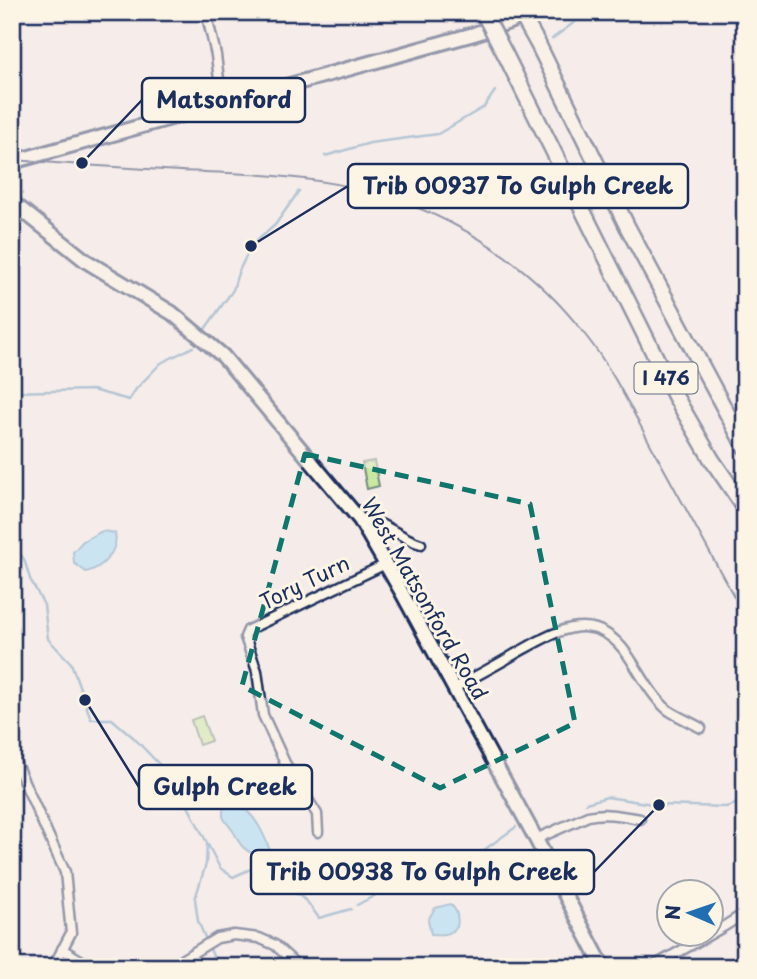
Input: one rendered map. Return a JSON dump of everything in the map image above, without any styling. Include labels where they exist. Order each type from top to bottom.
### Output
[{"type":"highway","name":"I 476","points":[[483,12],[675,396],[712,460],[745,508]]},
{"type":"highway","name":"I 476","points":[[520,12],[627,226],[745,447]]},
{"type":"main road","points":[[12,162],[474,34],[538,12]]},
{"type":"main road","name":"West Matsonford Road","points":[[12,202],[86,261],[173,313],[216,349],[251,387],[360,520],[454,688],[603,967]]},
{"type":"street","points":[[206,12],[216,55],[222,104]]},
{"type":"street","points":[[360,520],[382,524],[402,537],[421,544]]},
{"type":"street","name":"Tory Turn","points":[[318,832],[317,814],[285,763],[263,715],[257,671],[245,637],[247,630],[386,564]]},
{"type":"street","points":[[454,688],[555,632],[575,626],[608,634],[625,651],[658,699],[669,710],[701,728]]},
{"type":"street","points":[[12,755],[65,872],[71,933],[53,967]]},
{"type":"street","points":[[536,839],[596,814],[640,819]]},
{"type":"street","points":[[652,967],[669,963],[745,911]]},
{"type":"street","points":[[170,967],[217,938],[234,935],[259,938],[275,945],[299,967]]},
{"type":"street","points":[[62,950],[92,967]]},
{"type":"highlighted area","points":[[305,454],[530,504],[575,723],[440,788],[242,686]]},
{"type":"green space","points":[[374,461],[379,486],[367,489],[362,463]]},
{"type":"green space","points":[[202,716],[211,741],[199,745],[191,720]]},
{"type":"water","points":[[102,531],[115,533],[115,546],[104,562],[86,572],[74,563],[73,552],[83,541]]},
{"type":"water","points":[[237,804],[254,818],[271,853],[255,854],[241,845],[223,815],[224,807]]},
{"type":"water","points":[[450,904],[457,914],[457,927],[446,934],[431,934],[428,920],[435,908]]},
{"type":"waterway","points":[[552,39],[588,12]]},
{"type":"waterway","points":[[325,156],[370,143],[438,134],[484,107],[495,91]]},
{"type":"waterway","points":[[205,329],[233,290],[251,246],[275,225],[299,191]]},
{"type":"waterway","points":[[12,392],[92,390],[129,400],[161,363],[193,347]]},
{"type":"waterway","points":[[12,544],[24,559],[30,579],[44,605],[48,639],[71,663],[91,719],[112,719],[175,781],[220,868],[233,877],[264,863],[308,903],[319,918],[351,909]]},
{"type":"waterway","points":[[586,803],[607,797],[659,805],[726,807],[745,801]]},
{"type":"waterway","points":[[357,905],[415,874],[477,855],[516,827]]},
{"type":"waterway","points":[[207,844],[206,864],[195,899],[198,921],[216,963],[233,967]]},
{"type":"tram line","points":[[12,160],[267,175],[357,188],[432,214],[501,253],[560,305],[596,349],[622,391],[745,616]]},
{"type":"place","name":"Matsonford","points":[[82,163]]},
{"type":"place","name":"Trib 00937 To Gulph Creek","points":[[251,246]]},
{"type":"place","name":"Gulph Creek","points":[[85,700]]},
{"type":"place","name":"Trib 00938 To Gulph Creek","points":[[659,805]]}]
